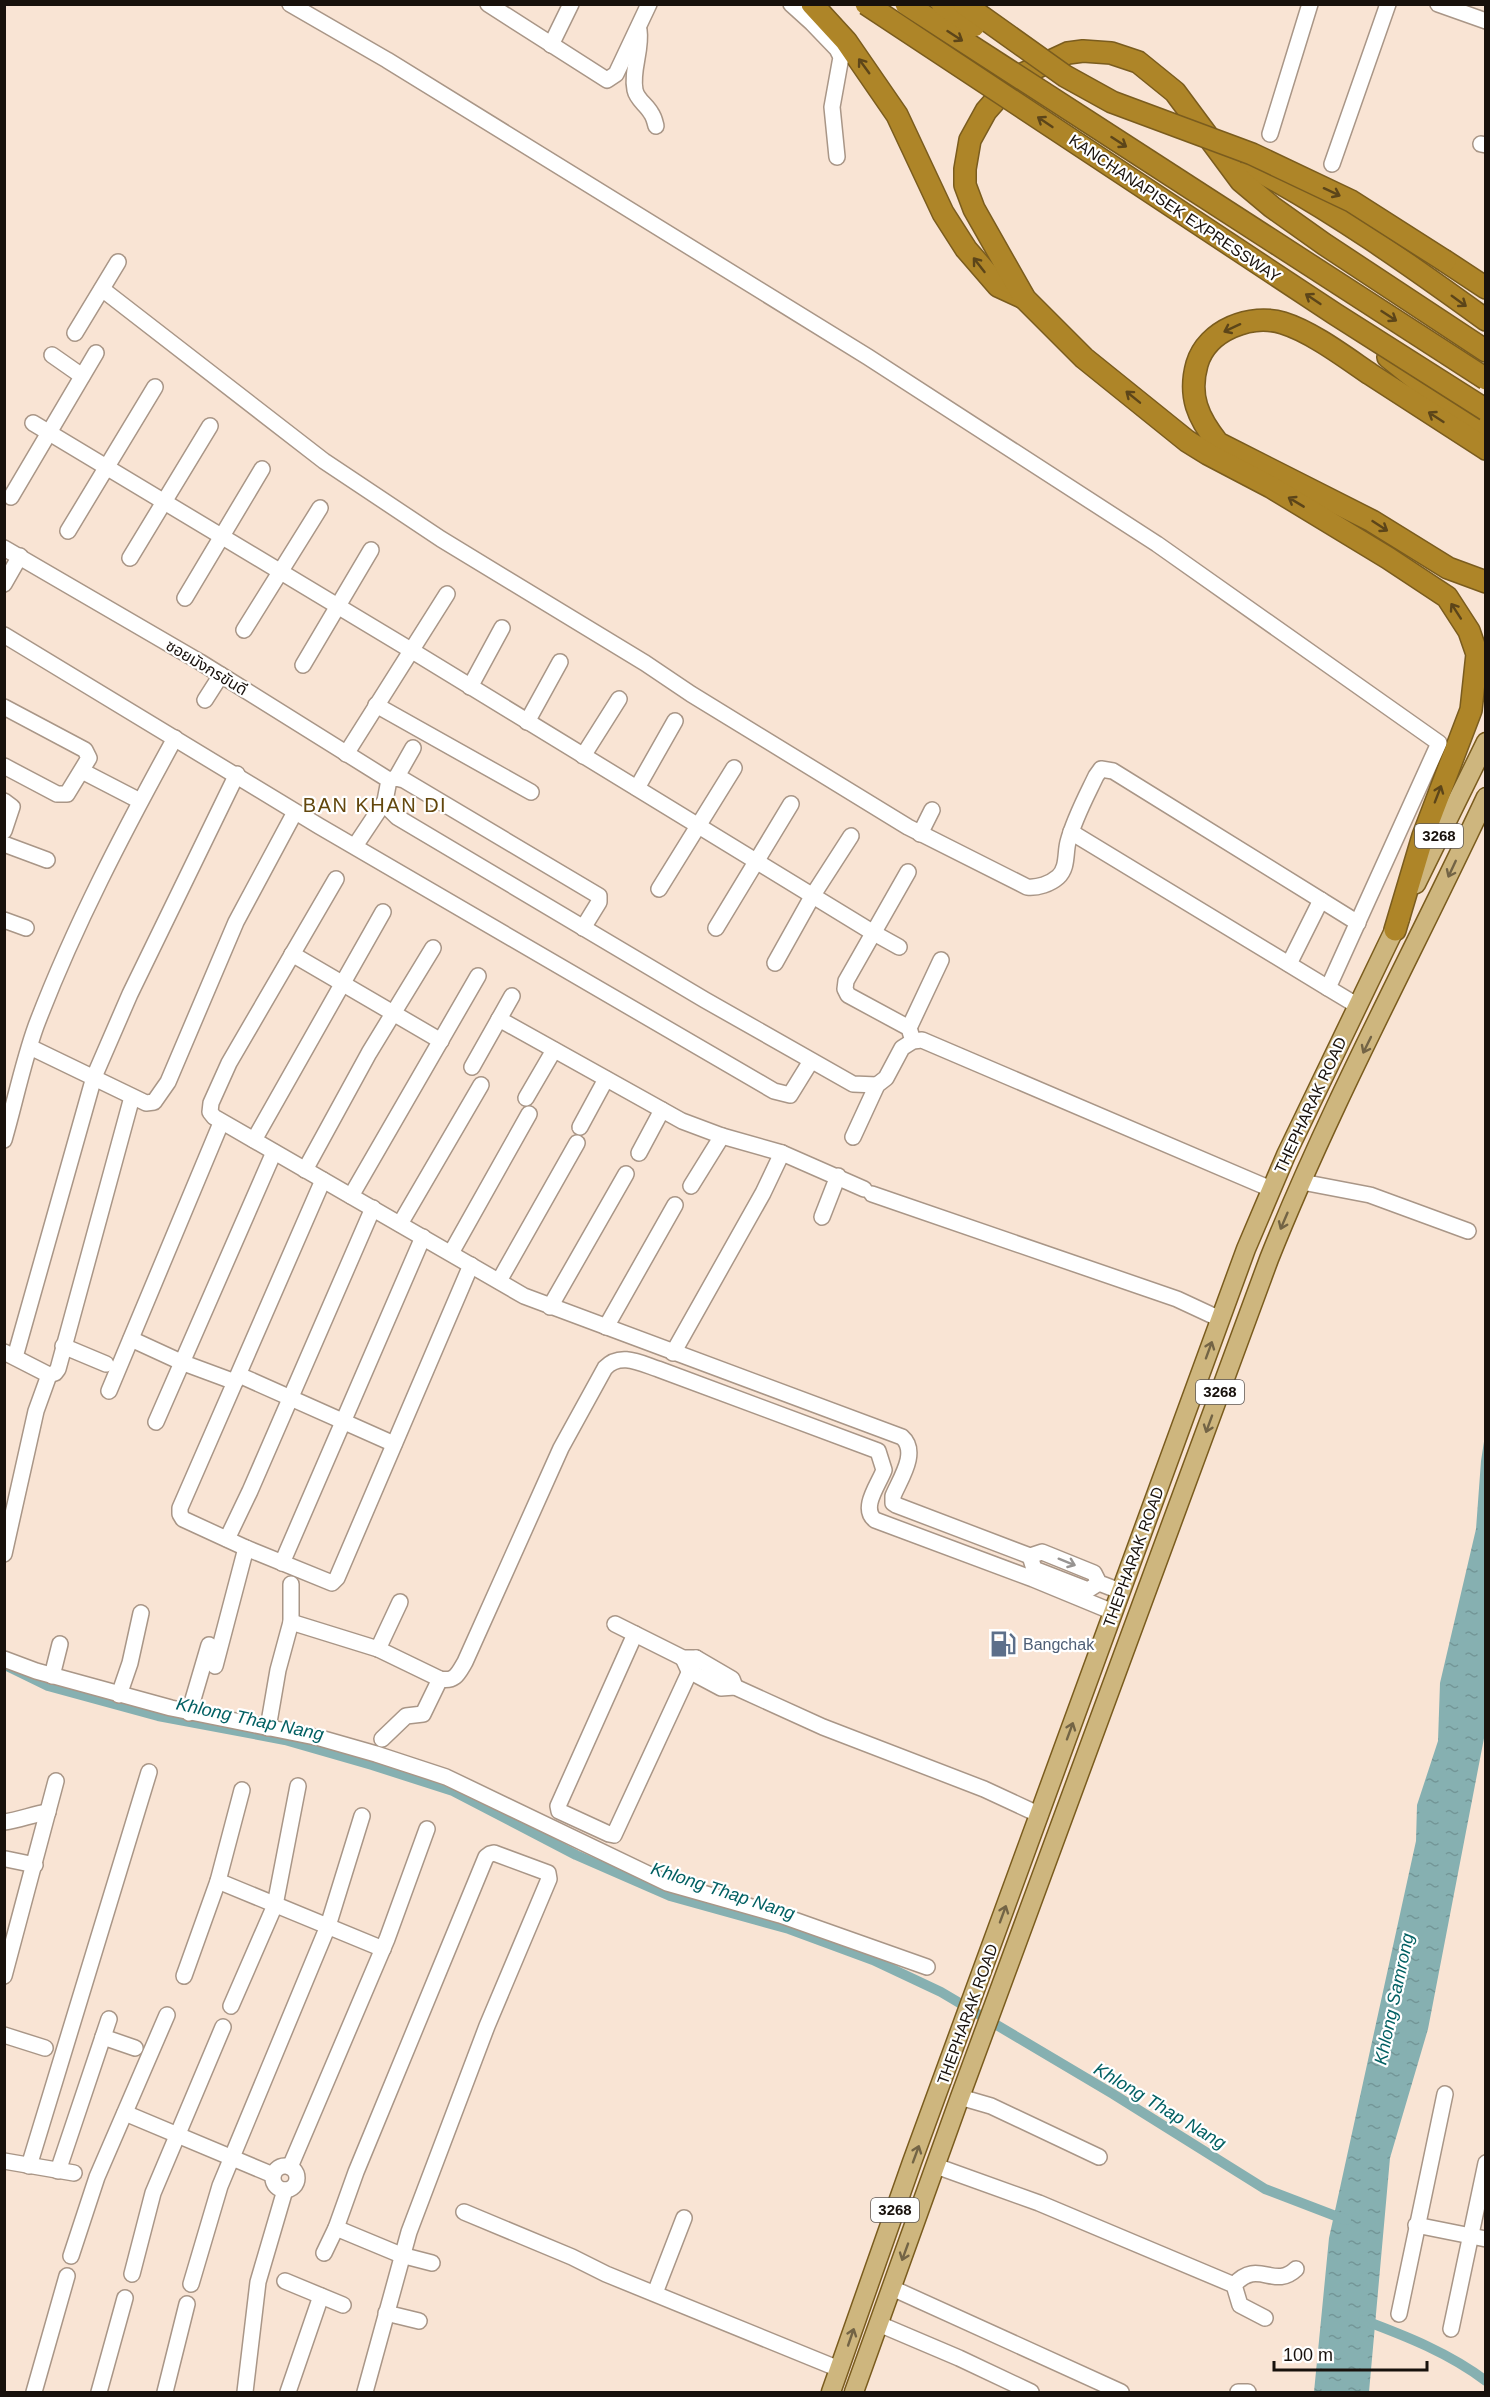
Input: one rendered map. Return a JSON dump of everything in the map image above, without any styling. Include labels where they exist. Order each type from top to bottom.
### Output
[{"type":"highway","points":[[812,4],[846,41],[897,115],[944,213],[966,249],[998,286],[1025,299]]},
{"type":"highway","name":"KANCHANAPISEK EXPRESSWAY","points":[[866,4],[1335,314],[1485,410]]},
{"type":"highway","name":"KANCHANAPISEK EXPRESSWAY","points":[[906,4],[1485,379]]},
{"type":"highway","points":[[942,4],[1065,85],[1112,112],[1251,167],[1304,195],[1428,278],[1485,320]]},
{"type":"highway","points":[[964,4],[1065,76],[1112,102],[1252,154],[1351,201],[1485,288]]},
{"type":"highway","points":[[1395,930],[1423,836],[1471,710],[1478,654],[1469,631],[1447,597],[1388,558],[1271,487],[1187,441],[1084,358],[1025,299],[974,209],[965,185],[970,140],[986,111],[1016,77],[1068,53],[1083,51],[1111,53],[1138,62],[1174,92],[1241,181],[1272,207],[1485,351]]},
{"type":"highway","points":[[1335,314],[1418,381],[1485,426]]},
{"type":"highway","points":[[1485,449],[1326,344],[1284,323],[1264,320],[1238,324],[1208,343],[1198,358],[1193,377],[1194,403],[1218,443],[1372,521],[1448,568],[1485,582]]},
{"type":"main road","name":"THEPHARAK ROAD","points":[[831,2392],[1120,1591],[1220,1319],[1271,1189],[1485,742]]},
{"type":"main road","name":"THEPHARAK ROAD","points":[[854,2392],[960,2097],[1046,1869],[1269,1259],[1302,1182],[1481,820],[1485,797]]},
{"type":"main road","points":[[1163,1474],[1186,1483]]},
{"type":"street","points":[[290,4],[387,60],[868,357],[1157,544],[1439,742],[1328,988]]},
{"type":"street","points":[[550,45],[571,4]]},
{"type":"street","points":[[493,6],[607,80],[616,74],[649,4]]},
{"type":"street","points":[[791,4],[812,22],[837,49],[841,57],[832,107],[837,157]]},
{"type":"street","points":[[1270,134],[1310,4]]},
{"type":"street","points":[[1332,164],[1388,4]]},
{"type":"street","points":[[1438,4],[1485,21]]},
{"type":"street","points":[[638,27],[640,39],[635,91],[652,113],[656,126]]},
{"type":"street","points":[[75,333],[118,262]]},
{"type":"street","points":[[102,289],[324,461],[441,539],[920,834],[1027,886],[1041,886],[1058,876],[1066,861],[1071,832],[1096,776],[1101,769],[1106,769],[1113,771],[1358,924]]},
{"type":"street","points":[[11,497],[47,432],[96,353]]},
{"type":"street","points":[[52,355],[82,376]]},
{"type":"street","points":[[68,531],[155,387]]},
{"type":"street","points":[[33,423],[899,947]]},
{"type":"street","points":[[130,558],[210,426]]},
{"type":"street","points":[[186,598],[262,469]]},
{"type":"street","points":[[244,630],[320,508]]},
{"type":"street","name":"ซอยมังกรขันดี","points":[[4,548],[221,675],[346,754],[599,896],[600,902],[583,928]]},
{"type":"street","points":[[303,665],[371,550]]},
{"type":"street","points":[[4,584],[20,556]]},
{"type":"street","points":[[346,754],[447,594]]},
{"type":"street","points":[[470,687],[502,628]]},
{"type":"street","points":[[4,635],[237,774],[295,812],[774,1091],[790,1095],[812,1061]]},
{"type":"street","points":[[527,722],[560,662]]},
{"type":"street","points":[[205,700],[221,675]]},
{"type":"street","points":[[583,756],[619,699]]},
{"type":"street","points":[[376,705],[531,792]]},
{"type":"street","points":[[4,707],[85,750],[89,758],[67,794],[57,794],[4,766]]},
{"type":"street","points":[[637,788],[675,721]]},
{"type":"street","points":[[4,1140],[44,1006],[90,899],[140,801],[176,738]]},
{"type":"street","points":[[355,846],[385,801],[393,779],[413,748]]},
{"type":"street","points":[[659,889],[734,768]]},
{"type":"street","points":[[82,771],[140,801]]},
{"type":"street","points":[[132,1096],[58,1369],[56,1373],[49,1375],[10,1354],[94,1077],[130,994],[237,774]]},
{"type":"street","points":[[4,801],[12,807],[4,831]]},
{"type":"street","points":[[385,801],[386,806],[397,817],[812,1061],[853,1084],[877,1085]]},
{"type":"street","points":[[716,928],[791,804]]},
{"type":"street","points":[[920,834],[932,810]]},
{"type":"street","points":[[30,1047],[146,1103],[154,1101],[168,1082],[236,922],[295,812]]},
{"type":"street","points":[[1071,832],[1358,1006]]},
{"type":"street","points":[[775,963],[813,895],[851,836]]},
{"type":"street","points":[[4,844],[47,860]]},
{"type":"street","points":[[908,872],[846,981],[845,989],[848,995],[922,1040],[1271,1189]]},
{"type":"street","points":[[336,879],[229,1062],[214,1093],[210,1112],[221,1123],[524,1296],[902,1437],[909,1443],[910,1452],[893,1496],[893,1503],[1030,1556],[1034,1569],[1088,1590],[1100,1583],[1120,1591]]},
{"type":"street","points":[[1289,964],[1321,900]]},
{"type":"street","points":[[254,1140],[383,912]]},
{"type":"street","points":[[4,920],[26,928]]},
{"type":"street","points":[[305,1170],[369,1053],[433,948]]},
{"type":"street","points":[[292,954],[441,1041]]},
{"type":"street","points":[[853,1137],[877,1085],[886,1078],[911,1034],[940,960]]},
{"type":"street","points":[[351,1196],[478,976]]},
{"type":"street","points":[[472,1067],[512,996]]},
{"type":"street","points":[[499,1019],[682,1121],[722,1136],[782,1153],[838,1176],[868,1192],[1177,1299],[1220,1319]]},
{"type":"street","points":[[526,1098],[554,1050]]},
{"type":"street","points":[[580,1127],[606,1079]]},
{"type":"street","points":[[400,1224],[481,1085]]},
{"type":"street","points":[[639,1154],[662,1110]]},
{"type":"street","points":[[452,1253],[529,1114]]},
{"type":"street","points":[[109,1391],[221,1123]]},
{"type":"street","points":[[691,1186],[722,1136]]},
{"type":"street","points":[[499,1281],[577,1143]]},
{"type":"street","points":[[156,1422],[274,1152]]},
{"type":"street","points":[[673,1353],[763,1193],[782,1153]]},
{"type":"street","points":[[549,1306],[626,1174]]},
{"type":"street","points":[[822,1217],[838,1176]]},
{"type":"street","points":[[323,1180],[180,1514],[183,1519],[332,1583],[337,1578],[471,1265]]},
{"type":"street","points":[[1302,1182],[1370,1195],[1468,1231]]},
{"type":"street","points":[[606,1327],[675,1206]]},
{"type":"street","points":[[227,1539],[373,1208]]},
{"type":"street","points":[[282,1563],[423,1237]]},
{"type":"street","points":[[131,1339],[181,1362],[290,1398],[394,1444]]},
{"type":"street","points":[[63,1346],[106,1364]]},
{"type":"street","points":[[291,1622],[378,1649],[440,1679],[448,1681],[454,1678],[465,1662],[573,1423],[599,1377],[610,1363],[626,1359],[878,1451],[884,1470],[871,1498],[870,1512],[875,1520],[1033,1578],[1113,1612]]},
{"type":"street","points":[[4,1554],[36,1411],[49,1375]]},
{"type":"street","points":[[216,1666],[246,1548]]},
{"type":"street","points":[[268,1728],[278,1670],[291,1622],[291,1584]]},
{"type":"street","points":[[378,1649],[400,1602]]},
{"type":"street","points":[[119,1695],[130,1663],[141,1613]]},
{"type":"street","points":[[615,1624],[689,1662],[732,1679],[735,1687],[823,1727],[984,1789],[1040,1815]]},
{"type":"street","points":[[635,1634],[559,1801],[559,1811],[614,1835],[689,1662]]},
{"type":"street","points":[[52,1676],[60,1644]]},
{"type":"street","points":[[189,1713],[209,1645]]},
{"type":"street","points":[[4,1659],[52,1676],[189,1713],[320,1737],[446,1778],[667,1883],[780,1915],[927,1967]]},
{"type":"street","points":[[381,1739],[406,1716],[423,1714],[440,1679]]},
{"type":"street","points":[[29,2166],[149,1772]]},
{"type":"street","points":[[4,1976],[56,1780]]},
{"type":"street","points":[[231,2006],[276,1905],[298,1786]]},
{"type":"street","points":[[184,1976],[218,1881],[242,1790]]},
{"type":"street","points":[[4,1822],[48,1812]]},
{"type":"street","points":[[191,2284],[220,2186],[328,1926],[362,1816]]},
{"type":"street","points":[[290,2168],[383,1949],[427,1830]]},
{"type":"street","points":[[324,2253],[486,1857],[494,1853],[548,1873],[549,1880],[487,2026],[401,2255],[365,2392]]},
{"type":"street","points":[[6,1859],[35,1864]]},
{"type":"street","points":[[218,1881],[383,1949]]},
{"type":"street","points":[[71,2256],[97,2176],[167,2015]]},
{"type":"street","points":[[58,2171],[109,2019]]},
{"type":"street","points":[[132,2274],[153,2193],[223,2027]]},
{"type":"street","points":[[4,2036],[45,2048]]},
{"type":"street","points":[[103,2037],[135,2048]]},
{"type":"street","points":[[1399,2314],[1445,2094]]},
{"type":"street","points":[[960,2097],[991,2106],[1099,2157]]},
{"type":"street","points":[[125,2113],[273,2175]]},
{"type":"street","points":[[4,2161],[74,2173]]},
{"type":"street","points":[[1451,2329],[1485,2163]]},
{"type":"street","points":[[936,2166],[1039,2203],[1234,2285]]},
{"type":"street","points":[[280,2167],[290,2168],[296,2176],[296,2181],[290,2189],[285,2190],[275,2185],[273,2175],[280,2167]]},
{"type":"street","points":[[245,2392],[258,2282],[285,2190]]},
{"type":"street","points":[[464,2212],[839,2369]]},
{"type":"street","points":[[655,2293],[684,2218]]},
{"type":"street","points":[[1416,2225],[1485,2239]]},
{"type":"street","points":[[336,2228],[401,2255],[432,2263]]},
{"type":"street","points":[[1234,2285],[1246,2274],[1258,2273],[1284,2277],[1296,2269]]},
{"type":"street","points":[[34,2392],[67,2276]]},
{"type":"street","points":[[285,2281],[343,2305]]},
{"type":"street","points":[[1234,2285],[1240,2305],[1265,2318]]},
{"type":"street","points":[[892,2288],[1121,2392]]},
{"type":"street","points":[[288,2392],[321,2296]]},
{"type":"street","points":[[99,2392],[125,2298]]},
{"type":"street","points":[[165,2392],[187,2304]]},
{"type":"street","points":[[386,2313],[419,2321]]},
{"type":"street","points":[[879,2324],[1031,2392]]},
{"type":"street","points":[[1238,2392],[1248,2392]]},
{"type":"water","name":"Khlong Samrong","points":[[1485,1435],[1485,1733],[1428,2029],[1390,2158],[1369,2392],[1314,2392],[1329,2238],[1416,1841],[1417,1805],[1438,1741],[1440,1683],[1476,1529]]},
{"type":"waterway","name":"Khlong Thap Nang","points":[[9,1667],[48,1686],[158,1716],[285,1740],[453,1791],[576,1855],[670,1896],[789,1929],[873,1960],[941,1992],[1113,2094],[1265,2189],[1346,2220]]},
{"type":"waterway","points":[[1363,2320],[1442,2354],[1486,2381]]},
{"type":"place","name":"Bangchak","points":[[1003,1644]]},
{"type":"district","name":"BAN KHAN DI","points":[[375,805]]}]
